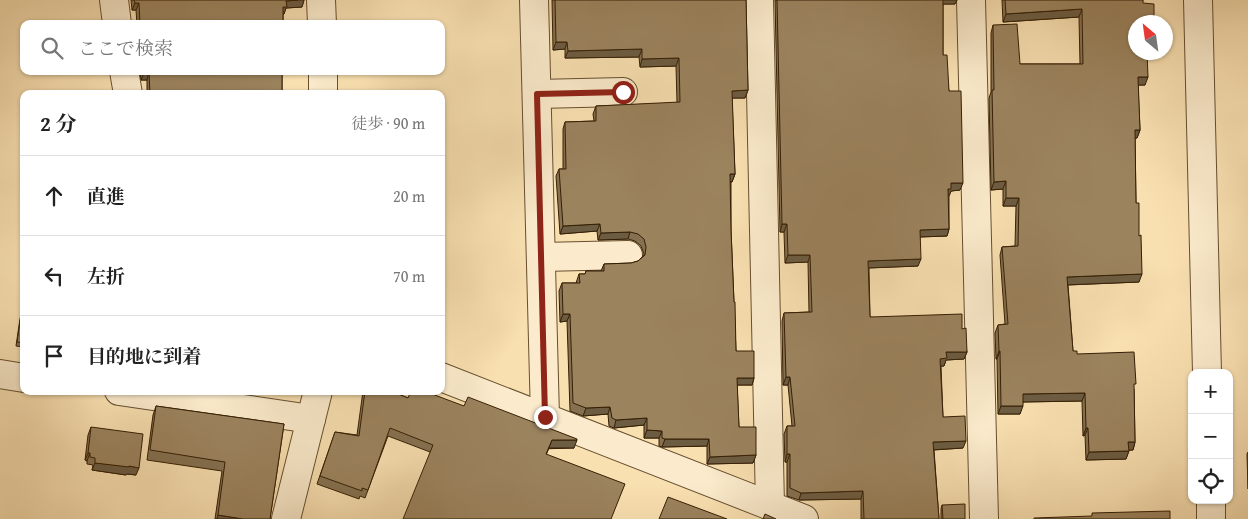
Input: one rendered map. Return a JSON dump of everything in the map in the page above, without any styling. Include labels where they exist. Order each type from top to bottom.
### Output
[{"type":"street","points":[[114,0],[116,20]]},
{"type":"street","points":[[321,0],[322,20]]},
{"type":"street","points":[[534,0],[545,417]]},
{"type":"street","points":[[759,0],[770,506]]},
{"type":"street","points":[[971,0],[984,519]]},
{"type":"street","points":[[1198,0],[1207,369]]},
{"type":"street","points":[[125,75],[127,90]]},
{"type":"street","points":[[323,75],[323,90]]},
{"type":"street","points":[[537,94],[623,92]]},
{"type":"street","points":[[541,257],[628,255]]},
{"type":"street","points":[[0,374],[20,377]]},
{"type":"street","points":[[445,379],[804,519]]},
{"type":"street","points":[[146,395],[311,419]]},
{"type":"street","points":[[286,519],[317,395]]},
{"type":"street","points":[[1211,504],[1211,519]]},
{"type":"building","points":[[134,0],[298,0],[286,1],[287,7],[283,7],[283,20],[140,20],[139,3],[135,3]]},
{"type":"building","points":[[555,0],[746,0],[748,90],[732,91],[735,174],[730,174],[731,230],[736,351],[754,351],[754,378],[737,378],[739,427],[756,427],[756,455],[710,457],[709,439],[665,439],[662,438],[662,431],[647,430],[647,418],[616,420],[612,418],[610,407],[586,408],[573,403],[570,314],[563,314],[562,283],[580,283],[579,274],[585,274],[586,271],[604,271],[604,264],[638,261],[645,255],[646,247],[644,239],[638,234],[630,232],[601,233],[600,224],[563,226],[559,169],[566,169],[565,122],[596,121],[596,106],[680,102],[679,58],[642,59],[642,49],[568,51],[567,42],[556,42]]},
{"type":"building","points":[[777,0],[943,0],[943,55],[947,55],[949,91],[961,91],[963,183],[951,183],[951,189],[948,189],[949,229],[920,230],[921,259],[868,261],[870,317],[962,314],[962,329],[966,328],[967,352],[946,352],[947,358],[940,359],[943,417],[965,416],[966,441],[933,442],[939,519],[864,519],[863,491],[801,493],[790,488],[790,454],[787,454],[787,426],[795,426],[790,377],[786,377],[784,313],[812,312],[810,255],[788,255],[787,224],[782,224]]},
{"type":"building","points":[[1005,0],[1143,0],[1143,3],[1154,4],[1154,15],[1128,15],[1128,60],[1147,60],[1148,77],[1138,77],[1140,130],[1135,130],[1136,203],[1139,203],[1142,274],[1067,277],[1073,351],[1077,351],[1077,354],[1134,352],[1136,384],[1134,384],[1135,442],[1128,442],[1129,451],[1089,452],[1085,393],[1023,394],[1023,406],[1001,406],[998,325],[1008,324],[1002,247],[1018,246],[1019,198],[1006,198],[1006,181],[994,182],[993,25],[1017,24],[1020,64],[1083,64],[1082,9],[1006,14]]},
{"type":"building","points":[[149,75],[282,75],[282,90],[150,90]]},
{"type":"building","points":[[20,322],[20,342],[17,342]]},
{"type":"building","points":[[364,395],[401,395],[408,398],[409,395],[435,395],[464,406],[468,397],[577,439],[552,440],[546,454],[625,484],[611,519],[403,519],[433,445],[390,428],[368,490],[362,488],[362,491],[320,476],[335,432],[359,436]]},
{"type":"building","points":[[156,406],[284,424],[270,519],[243,519],[218,515],[225,462],[150,450]]},
{"type":"building","points":[[91,427],[143,434],[139,468],[95,463],[95,458],[90,457],[90,453],[88,453]]},
{"type":"building","points":[[668,497],[727,519],[659,519]]},
{"type":"building","points":[[965,504],[965,519],[943,519],[942,505]]},
{"type":"building","points":[[1170,511],[1170,519],[1034,519],[1092,516],[1092,513]]},
{"type":"building","points":[[765,514],[776,519],[763,519]]},
{"type":"route","points":[[545,417],[537,94],[623,92]]}]
